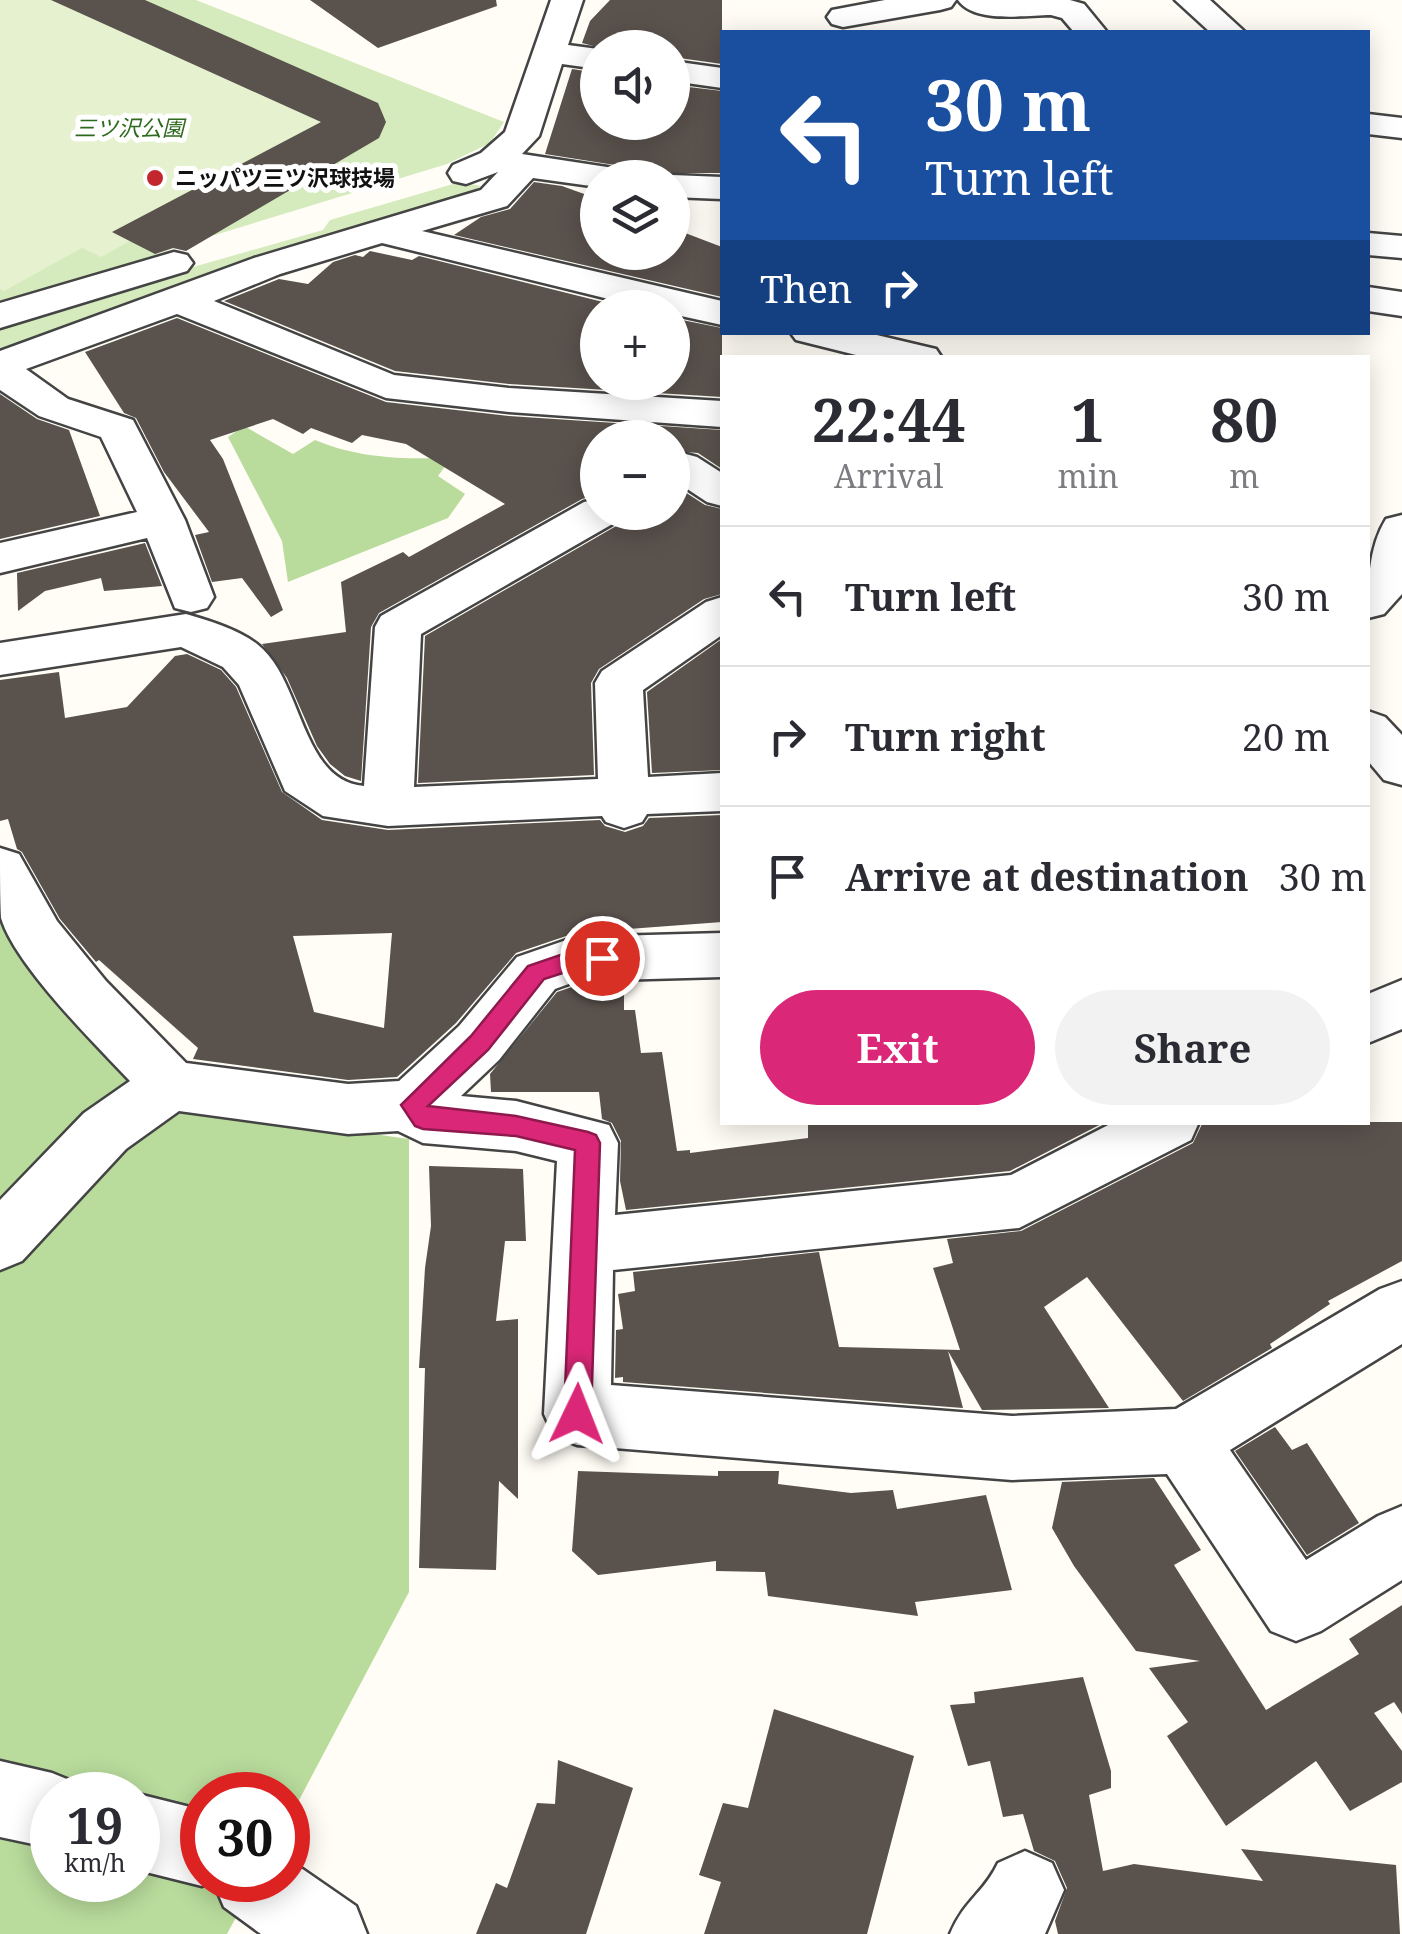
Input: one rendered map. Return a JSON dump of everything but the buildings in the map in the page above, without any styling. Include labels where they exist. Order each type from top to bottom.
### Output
[{"type":"street","points":[[567,0],[521,136],[494,198],[267,266],[38,348],[0,366],[26,394],[52,409],[118,428],[163,520],[188,614],[240,655],[260,678],[304,778],[341,803],[388,808],[624,803],[720,792]]},
{"type":"street","points":[[843,17],[940,0]]},
{"type":"street","points":[[974,0],[984,5],[1053,5],[1073,11],[1089,30]]},
{"type":"street","points":[[1192,0],[1227,30]]},
{"type":"street","points":[[549,52],[580,56]]},
{"type":"street","points":[[690,73],[720,78]]},
{"type":"street","points":[[1370,124],[1402,128]]},
{"type":"street","points":[[0,316],[509,164],[580,174]]},
{"type":"street","points":[[690,187],[720,188]]},
{"type":"street","points":[[386,232],[476,258],[720,313]]},
{"type":"street","points":[[1370,244],[1402,247]]},
{"type":"street","points":[[1370,299],[1402,304]]},
{"type":"street","points":[[178,300],[386,386],[509,400],[720,414]]},
{"type":"street","points":[[823,335],[909,355]]},
{"type":"street","points":[[690,471],[720,491]]},
{"type":"street","points":[[0,558],[163,520]]},
{"type":"street","points":[[388,808],[398,627],[580,523]]},
{"type":"street","points":[[1370,601],[1391,578],[1402,529]]},
{"type":"street","points":[[0,660],[188,614]]},
{"type":"street","points":[[624,803],[619,683],[720,614]]},
{"type":"street","points":[[0,675],[91,660]]},
{"type":"street","points":[[1370,731],[1402,767]]},
{"type":"street","points":[[0,868],[38,936],[62,967],[170,1085],[348,1109],[413,1105],[479,1043],[536,972],[575,960],[629,952],[720,954]]},
{"type":"street","points":[[1370,1019],[1402,1002]]},
{"type":"street","points":[[0,1242],[105,1131],[170,1085]]},
{"type":"street","points":[[413,1105],[423,1118],[516,1126],[588,1143],[577,1414],[1012,1448],[1184,1441],[1402,1310]]},
{"type":"street","points":[[584,1246],[1018,1200],[1164,1125]]},
{"type":"street","points":[[1184,1441],[1296,1606],[1402,1540]]},
{"type":"street","points":[[0,1798],[30,1806]]},
{"type":"street","points":[[282,1902],[328,1934]]},
{"type":"green space","name":"ニッパツ三ツ沢球技場","points":[[0,0],[196,0],[504,122],[490,143],[447,164],[192,242],[0,309]]},
{"type":"green space","name":"ニッパツ三ツ沢球技場","points":[[0,0],[145,0],[378,103],[386,121],[379,138],[235,222],[130,241],[101,257],[82,248],[4,291],[0,289]]},
{"type":"green space","points":[[460,182],[481,186],[442,210],[0,354],[0,322],[323,230],[330,220]]},
{"type":"green space","points":[[244,426],[293,454],[315,440],[382,456],[451,458],[438,476],[465,494],[448,518],[288,582],[282,541],[228,437]]},
{"type":"green space","points":[[0,886],[112,1040],[174,1106],[409,1139],[409,1592],[310,1779],[310,1772],[180,1772],[180,1902],[244,1902],[227,1934],[0,1934]]},
{"type":"place","name":"ニッパツ三ツ沢球技場","points":[[155,178]]},
{"type":"route","points":[[577,1414],[588,1143],[516,1126],[423,1118],[413,1105],[479,1043],[536,972],[575,960],[602,958]]},
{"type":"park label","name":"三ツ沢公園","points":[[129,128]]}]
